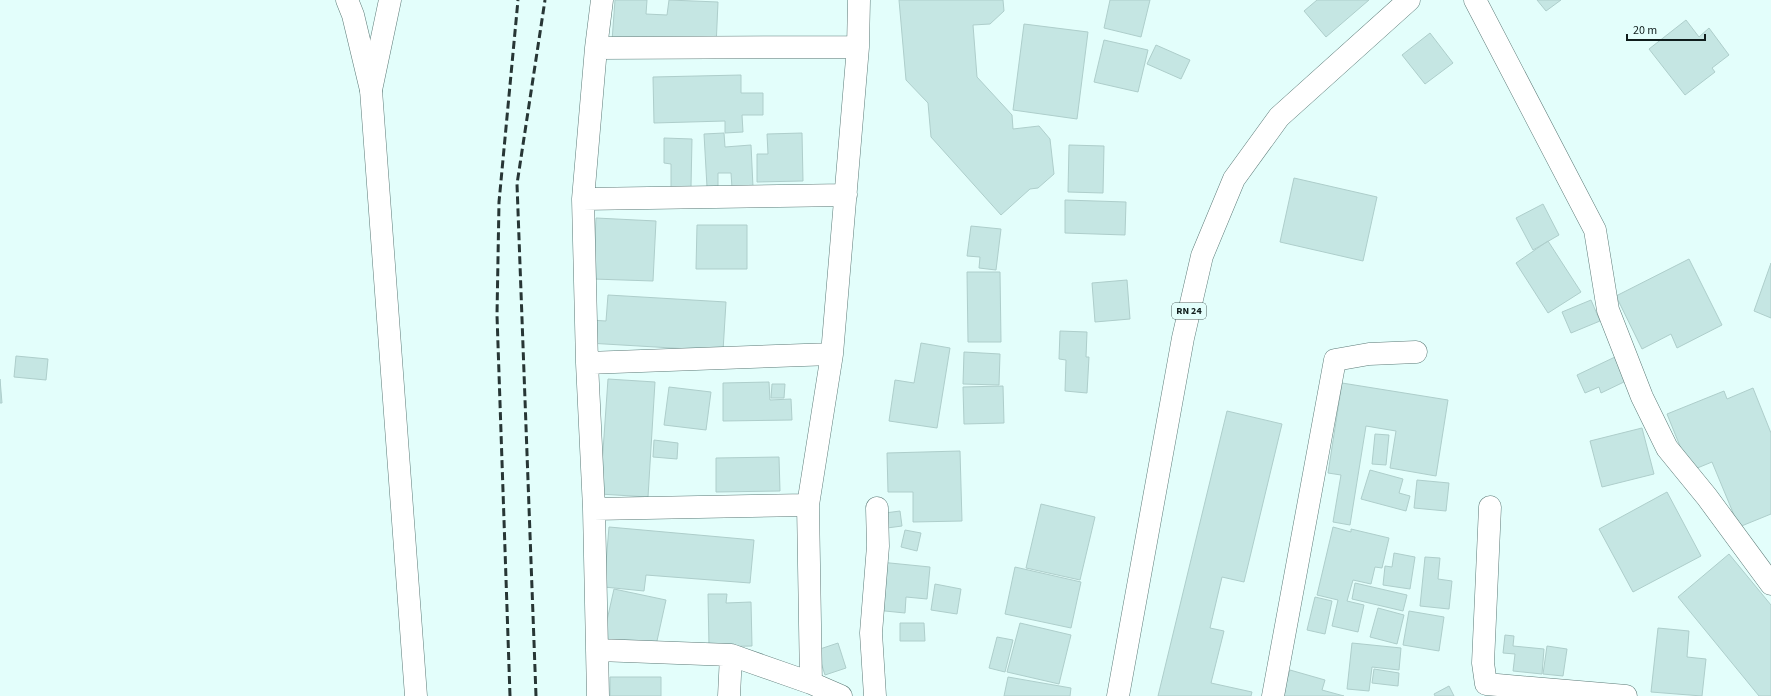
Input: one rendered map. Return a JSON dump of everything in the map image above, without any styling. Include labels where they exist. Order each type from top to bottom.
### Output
[{"type":"street","points":[[347,0],[353,15],[371,90],[416,696]]},
{"type":"street","points":[[371,90],[390,0]]},
{"type":"street","points":[[598,696],[594,509],[587,363],[583,199],[596,48],[602,0]]},
{"type":"street","points":[[811,683],[808,505],[832,354],[858,47],[859,0]]},
{"type":"street","name":"RN 24","points":[[1118,696],[1183,338],[1202,256],[1234,179],[1279,117],[1409,0]]},
{"type":"street","points":[[1475,0],[1595,230],[1608,310],[1642,397],[1667,448],[1707,497],[1771,584]]},
{"type":"street","points":[[596,48],[858,47]]},
{"type":"street","points":[[583,199],[846,195]]},
{"type":"street","points":[[1272,696],[1335,360],[1369,354],[1416,352]]},
{"type":"street","points":[[587,363],[832,354]]},
{"type":"street","points":[[594,509],[808,505]]},
{"type":"street","points":[[1490,507],[1483,663],[1486,690],[1626,696]]},
{"type":"street","points":[[875,696],[871,633],[878,546],[877,508]]},
{"type":"street","points":[[598,650],[731,655],[811,683],[841,696]]},
{"type":"street","points":[[729,696],[731,655]]},
{"type":"building","points":[[615,0],[647,0],[646,14],[667,15],[669,0],[718,2],[716,47],[612,41]]},
{"type":"building","points":[[899,0],[1003,0],[1004,11],[990,24],[973,25],[977,77],[1012,115],[1013,129],[1039,126],[1050,139],[1054,174],[1038,188],[1030,189],[1001,215],[931,137],[928,103],[906,80]]},
{"type":"building","points":[[1110,0],[1150,0],[1141,37],[1104,28]]},
{"type":"building","points":[[1317,0],[1369,0],[1326,37],[1304,11]]},
{"type":"building","points":[[1537,0],[1561,0],[1546,11]]},
{"type":"building","points":[[1686,20],[1699,37],[1709,28],[1729,55],[1712,68],[1715,72],[1685,95],[1649,49]]},
{"type":"building","points":[[1024,24],[1088,32],[1077,119],[1013,110]]},
{"type":"building","points":[[1430,33],[1453,63],[1425,84],[1402,55]]},
{"type":"building","points":[[1104,40],[1148,50],[1138,92],[1094,82]]},
{"type":"building","points":[[1156,45],[1190,60],[1181,79],[1147,64]]},
{"type":"building","points":[[741,75],[741,93],[763,93],[763,115],[742,115],[743,132],[725,133],[725,121],[654,123],[653,77]]},
{"type":"building","points":[[724,133],[725,147],[751,145],[753,187],[732,188],[731,173],[718,173],[718,187],[707,187],[704,134]]},
{"type":"building","points":[[802,133],[803,181],[757,182],[757,154],[768,154],[767,134]]},
{"type":"building","points":[[664,138],[692,139],[691,187],[671,187],[671,164],[664,163]]},
{"type":"building","points":[[1069,145],[1104,146],[1103,193],[1068,192]]},
{"type":"building","points":[[1294,178],[1377,197],[1363,261],[1280,242]]},
{"type":"building","points":[[1065,200],[1126,202],[1125,235],[1065,233]]},
{"type":"building","points":[[1543,204],[1559,235],[1533,250],[1516,218]]},
{"type":"building","points":[[596,218],[656,221],[653,281],[593,279]]},
{"type":"building","points":[[697,225],[747,225],[747,269],[696,269]]},
{"type":"building","points":[[971,226],[1001,229],[996,270],[979,268],[980,257],[967,256]]},
{"type":"building","points":[[1548,241],[1581,292],[1548,313],[1516,263]]},
{"type":"building","points":[[1689,259],[1722,325],[1677,348],[1671,334],[1642,349],[1616,296]]},
{"type":"building","points":[[1771,263],[1771,318],[1754,311]]},
{"type":"building","points":[[967,272],[1000,272],[1001,342],[968,342]]},
{"type":"building","points":[[1127,280],[1130,319],[1095,322],[1092,283]]},
{"type":"building","points":[[608,295],[726,302],[723,351],[588,343],[590,320],[606,321]]},
{"type":"building","points":[[1591,300],[1600,321],[1571,333],[1562,312]]},
{"type":"building","points":[[1060,331],[1087,332],[1086,357],[1089,357],[1087,393],[1065,391],[1066,360],[1059,359]]},
{"type":"building","points":[[921,343],[950,348],[937,428],[889,421],[895,380],[914,383]]},
{"type":"building","points":[[964,352],[1000,354],[999,385],[963,384]]},
{"type":"building","points":[[16,356],[48,359],[46,380],[14,377]]},
{"type":"building","points":[[1615,357],[1626,381],[1601,393],[1599,387],[1585,393],[1577,375]]},
{"type":"building","points":[[0,379],[2,403],[0,403]]},
{"type":"building","points":[[608,379],[655,382],[648,497],[600,494]]},
{"type":"building","points":[[769,382],[770,400],[791,399],[792,420],[723,421],[723,383]]},
{"type":"building","points":[[1342,383],[1448,400],[1436,476],[1390,468],[1396,431],[1366,426],[1350,525],[1333,522],[1341,475],[1328,473]]},
{"type":"building","points":[[772,384],[785,384],[784,398],[771,398]]},
{"type":"building","points":[[1003,386],[1004,423],[964,424],[963,387]]},
{"type":"building","points":[[669,387],[711,392],[706,430],[664,425]]},
{"type":"building","points":[[1753,388],[1771,433],[1771,514],[1739,527],[1712,462],[1690,471],[1667,414],[1724,391],[1727,399]]},
{"type":"building","points":[[1227,411],[1282,424],[1244,582],[1222,577],[1210,628],[1224,631],[1211,683],[1252,692],[1251,696],[1158,696]]},
{"type":"building","points":[[1642,428],[1654,474],[1602,487],[1590,441]]},
{"type":"building","points":[[1375,434],[1389,435],[1386,465],[1372,464]]},
{"type":"building","points":[[654,440],[678,443],[677,459],[653,457]]},
{"type":"building","points":[[960,451],[962,521],[913,522],[913,492],[888,492],[887,453]]},
{"type":"building","points":[[779,457],[780,491],[716,492],[716,458]]},
{"type":"building","points":[[1370,470],[1403,479],[1399,493],[1410,496],[1406,511],[1361,499]]},
{"type":"building","points":[[1417,480],[1449,483],[1446,511],[1414,508]]},
{"type":"building","points":[[1667,492],[1701,556],[1633,592],[1599,529]]},
{"type":"building","points":[[1041,504],[1095,517],[1080,580],[1026,568]]},
{"type":"building","points":[[900,511],[902,526],[887,528],[885,513]]},
{"type":"building","points":[[609,527],[754,540],[750,583],[646,575],[644,591],[604,587]]},
{"type":"building","points":[[1333,527],[1351,532],[1351,529],[1389,538],[1382,568],[1375,567],[1371,584],[1353,580],[1347,601],[1364,605],[1358,632],[1332,626],[1338,600],[1317,595]]},
{"type":"building","points":[[905,530],[921,533],[917,551],[901,547]]},
{"type":"building","points":[[1394,553],[1415,557],[1410,589],[1383,585],[1385,566],[1392,567]]},
{"type":"building","points":[[1729,554],[1771,605],[1771,696],[1759,696],[1678,597]]},
{"type":"building","points":[[1425,557],[1440,558],[1438,579],[1452,581],[1449,609],[1420,606]]},
{"type":"building","points":[[880,562],[930,567],[927,599],[906,597],[905,613],[875,610]]},
{"type":"building","points":[[1015,567],[1081,582],[1071,628],[1005,614]]},
{"type":"building","points":[[1355,583],[1407,595],[1403,611],[1352,599]]},
{"type":"building","points":[[935,584],[961,589],[957,614],[931,610]]},
{"type":"building","points":[[614,589],[666,600],[655,650],[603,638]]},
{"type":"building","points":[[708,594],[727,594],[726,603],[751,602],[752,646],[709,647]]},
{"type":"building","points":[[1315,597],[1332,601],[1325,634],[1307,630]]},
{"type":"building","points":[[1378,608],[1404,615],[1397,644],[1370,637]]},
{"type":"building","points":[[1409,611],[1444,617],[1439,651],[1403,645]]},
{"type":"building","points":[[900,623],[924,623],[925,641],[900,641]]},
{"type":"building","points":[[1020,623],[1071,635],[1059,684],[1007,672]]},
{"type":"building","points":[[1658,628],[1689,631],[1687,657],[1706,659],[1702,696],[1651,692]]},
{"type":"building","points":[[1505,635],[1514,636],[1513,646],[1544,649],[1542,674],[1513,671],[1515,654],[1503,653]]},
{"type":"building","points":[[997,637],[1013,640],[1005,672],[989,668]]},
{"type":"building","points":[[838,643],[846,668],[825,675],[817,650]]},
{"type":"building","points":[[1352,643],[1401,648],[1399,670],[1372,667],[1369,691],[1347,689]]},
{"type":"building","points":[[1547,646],[1567,649],[1563,676],[1543,674]]},
{"type":"building","points":[[1374,669],[1399,673],[1398,686],[1372,683]]},
{"type":"building","points":[[1290,670],[1325,680],[1322,690],[1344,696],[1282,696]]},
{"type":"building","points":[[610,677],[661,677],[661,696],[610,696]]},
{"type":"building","points":[[1008,677],[1071,688],[1070,696],[1004,696]]},
{"type":"building","points":[[1449,686],[1454,696],[1435,696],[1434,694]]},
{"type":"railway","points":[[510,696],[497,315],[499,202],[518,0]]},
{"type":"railway","points":[[536,696],[517,184],[545,0]]}]
